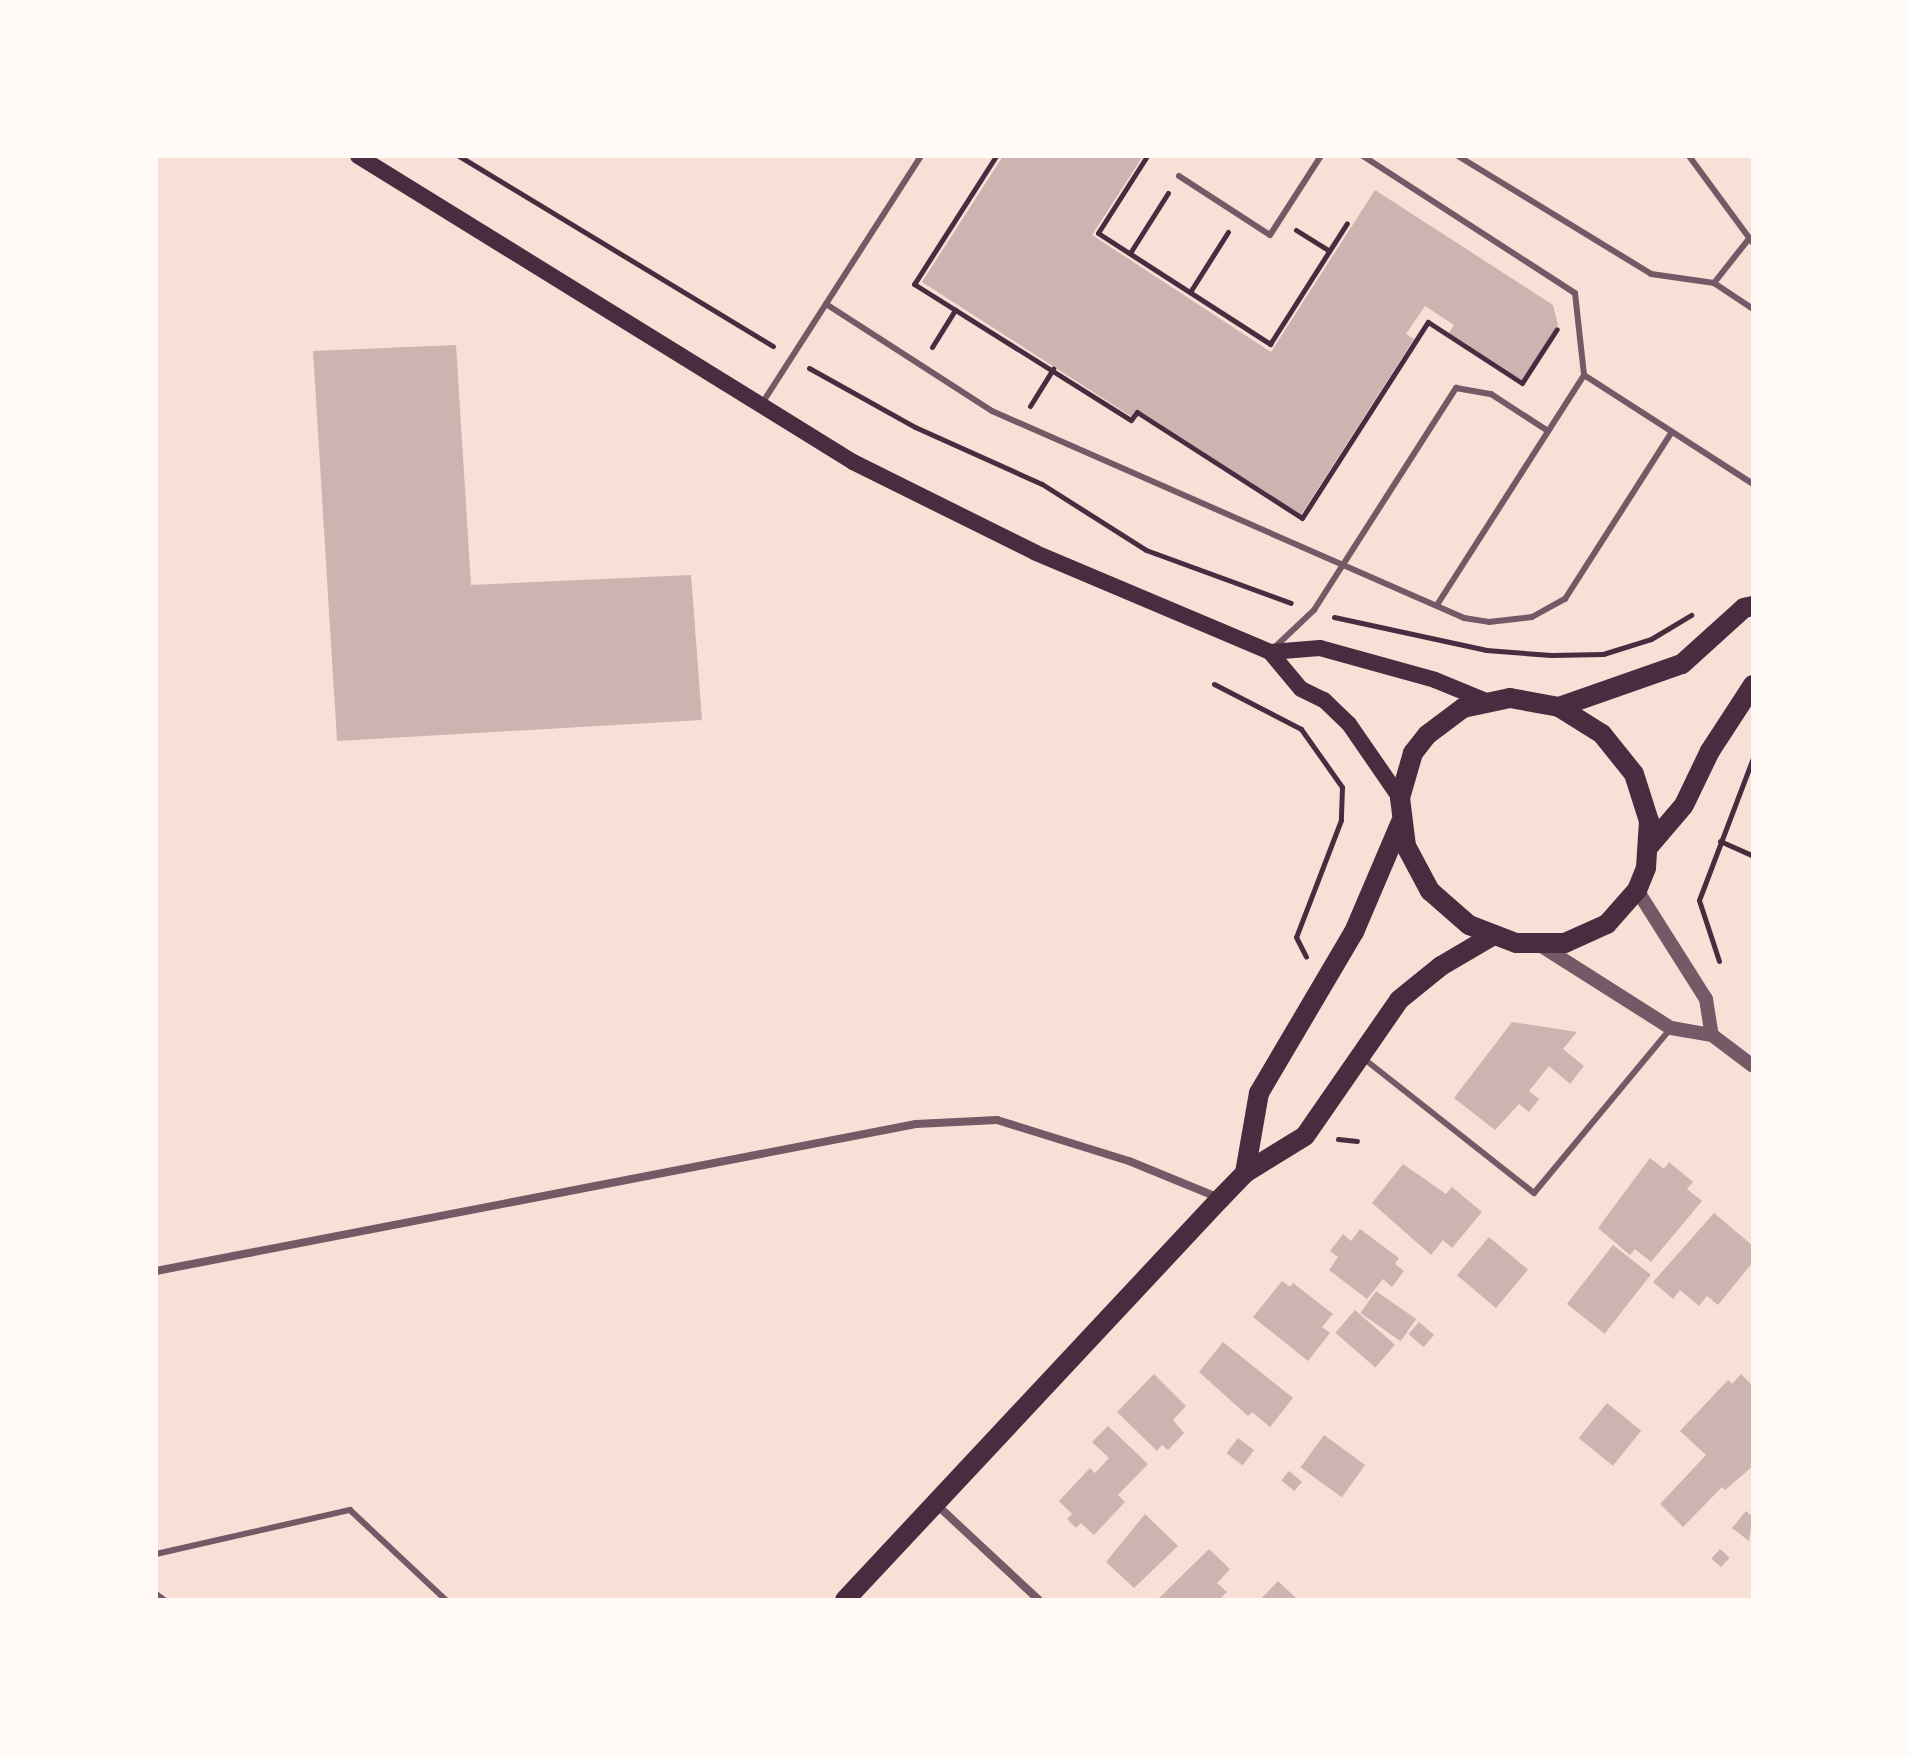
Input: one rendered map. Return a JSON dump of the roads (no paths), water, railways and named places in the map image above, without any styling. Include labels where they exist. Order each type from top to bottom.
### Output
[{"type":"main road","points":[[358,156],[853,462],[1036,553],[1270,652],[1301,689],[1324,700],[1349,724],[1400,798]]},
{"type":"main road","points":[[1559,707],[1682,664],[1744,608],[1753,606]]},
{"type":"main road","points":[[1270,652],[1320,648],[1435,680],[1486,701]]},
{"type":"main road","points":[[1650,845],[1684,805],[1710,751],[1753,685]]},
{"type":"main road","points":[[1534,700],[1559,707],[1602,734],[1620,752],[1644,797],[1650,845],[1637,890],[1624,909],[1587,935],[1540,945],[1492,936],[1469,925],[1430,891],[1406,846],[1400,798],[1413,753],[1443,719],[1486,701],[1534,700]]},
{"type":"main road","points":[[1245,1173],[1259,1093],[1354,932],[1401,822]]},
{"type":"main road","points":[[845,1600],[1245,1173],[1305,1136],[1399,1000],[1441,966],[1492,936]]},
{"type":"street","points":[[1637,890],[1706,999],[1712,1035]]},
{"type":"street","points":[[1540,945],[1671,1028],[1712,1035],[1753,1066]]},
{"type":"street","points":[[156,1271],[916,1124],[997,1120],[1129,1161],[1220,1199]]},
{"type":"street","points":[[937,1505],[1039,1600]]},
{"type":"lane","points":[[761,405],[921,156]]},
{"type":"lane","points":[[1179,176],[1270,235],[1321,156]]},
{"type":"lane","points":[[1363,156],[1575,293],[1584,375],[1437,605]]},
{"type":"lane","points":[[1458,156],[1651,274],[1714,283],[1753,309]]},
{"type":"lane","points":[[1689,156],[1750,241],[1714,283]]},
{"type":"lane","points":[[826,304],[1019,423],[1464,618],[1513,621],[1565,599],[1672,432]]},
{"type":"lane","points":[[1584,375],[1753,484]]},
{"type":"lane","points":[[1270,652],[1314,610],[1456,388],[1491,394],[1548,431]]},
{"type":"lane","points":[[1360,1056],[1534,1193],[1671,1028]]},
{"type":"lane","points":[[156,1554],[350,1510],[446,1600]]},
{"type":"lane","points":[[156,1594],[164,1600]]}]
